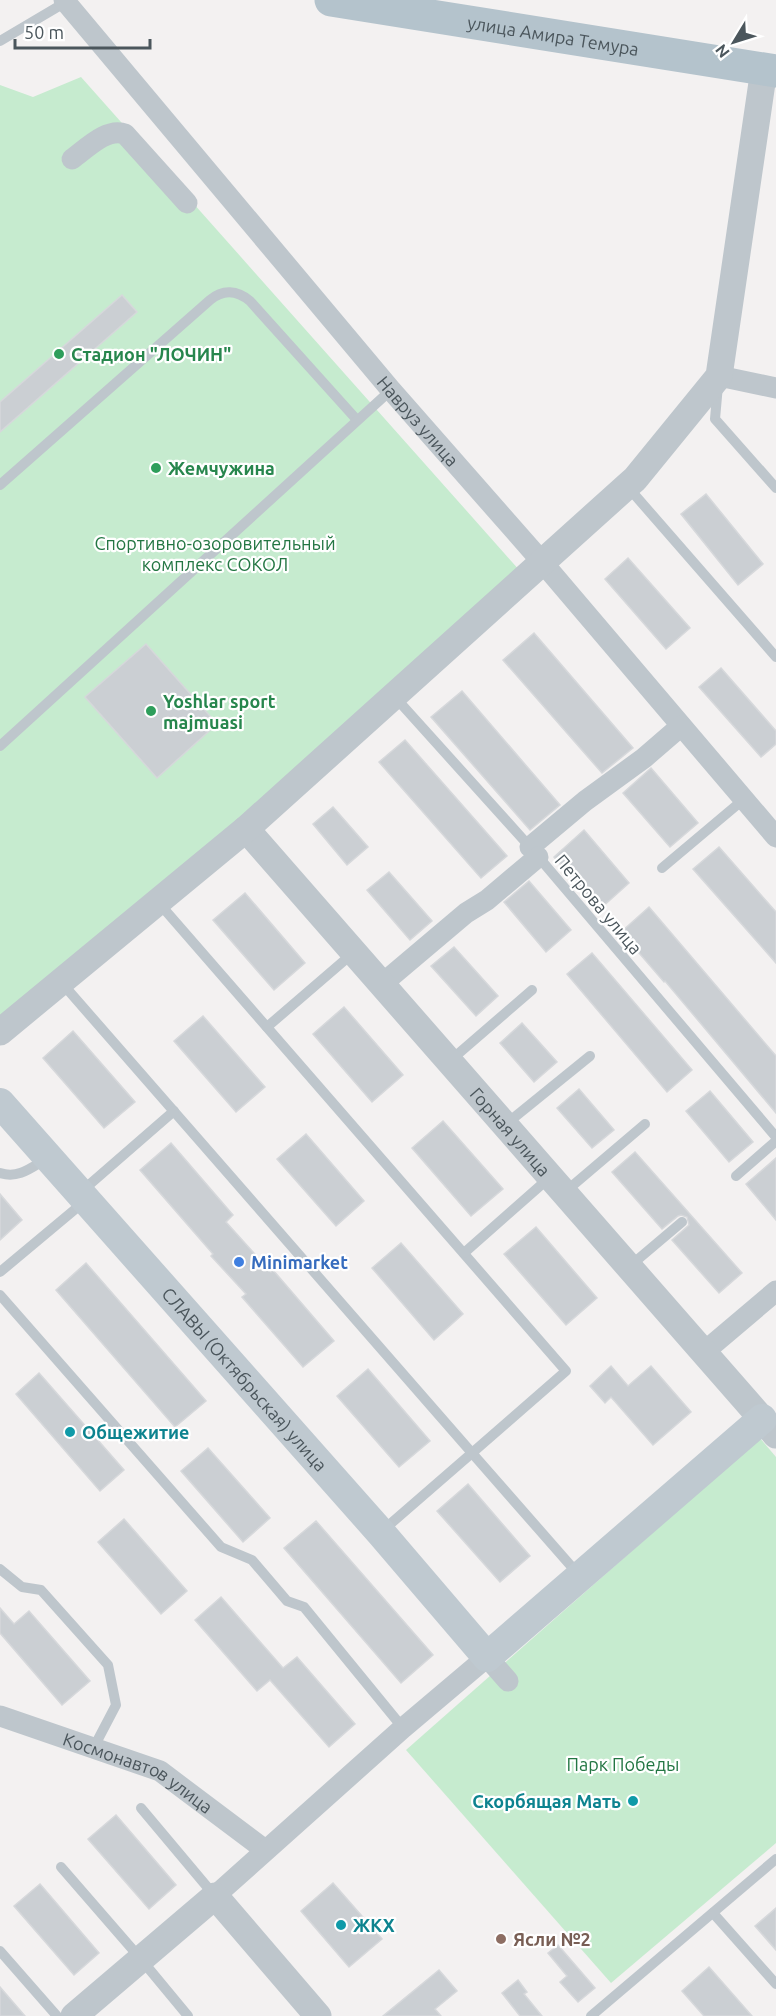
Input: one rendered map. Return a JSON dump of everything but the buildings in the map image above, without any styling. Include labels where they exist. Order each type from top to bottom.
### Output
[{"type":"main road","name":"улица Амира Темура","points":[[330,0],[770,70]]},
{"type":"main road","name":"СЛАВЫ (Октябрьская) улица","points":[[2,1110],[83,1196],[381,1533],[487,1657]]},
{"type":"main road","points":[[487,1657],[580,1577],[769,1427]]},
{"type":"street","name":"Навруз улица","points":[[65,1],[391,390],[543,563],[776,837]]},
{"type":"street","points":[[0,1032],[246,829],[543,563],[635,479],[719,376],[770,70]]},
{"type":"street","points":[[72,159],[110,133],[118,131],[125,134],[187,204]]},
{"type":"street","points":[[719,376],[776,387]]},
{"type":"street","points":[[382,984],[466,913],[487,900],[585,801],[644,758],[681,726]]},
{"type":"street","name":"Горная улица","points":[[246,829],[769,1427]]},
{"type":"street","points":[[704,1352],[776,1291]]},
{"type":"street","points":[[74,2016],[215,1896],[403,1728],[487,1657],[508,1681]]},
{"type":"street","name":"Космонавтов улица","points":[[0,1716],[160,1771],[265,1850]]},
{"type":"street","points":[[215,1896],[318,2016]]},
{"type":"lane","points":[[0,41],[65,1]]},
{"type":"lane","points":[[0,485],[210,300],[223,292],[238,293],[250,301],[357,420]]},
{"type":"lane","points":[[719,376],[715,419],[776,488]]},
{"type":"lane","points":[[0,746],[391,390]]},
{"type":"lane","points":[[627,486],[776,657]]},
{"type":"lane","name":"Петрова улица","points":[[394,696],[534,852],[776,1139]]},
{"type":"lane","points":[[662,868],[744,800]]},
{"type":"lane","points":[[158,902],[566,1371],[381,1533]]},
{"type":"lane","points":[[267,1028],[353,952]]},
{"type":"lane","points":[[61,982],[580,1577]]},
{"type":"lane","points":[[449,1062],[532,990]]},
{"type":"lane","points":[[505,1125],[590,1056]]},
{"type":"lane","points":[[0,1272],[174,1111]]},
{"type":"lane","points":[[464,1253],[645,1124]]},
{"type":"lane","points":[[736,1176],[776,1139]]},
{"type":"lane","points":[[0,1173],[14,1176],[49,1158]]},
{"type":"lane","points":[[629,1266],[682,1222]]},
{"type":"lane","points":[[0,1295],[221,1547],[252,1560],[287,1601],[304,1607],[403,1728]]},
{"type":"lane","points":[[0,1569],[22,1587],[41,1590],[108,1665],[116,1705],[94,1747]]},
{"type":"lane","points":[[141,1808],[215,1896]]},
{"type":"lane","points":[[591,2016],[776,1859]]},
{"type":"lane","points":[[61,1867],[188,2016]]},
{"type":"lane","points":[[713,1913],[776,1983]]},
{"type":"lane","points":[[0,1951],[57,2016]]},
{"type":"green space","name":"Спортивно-озоровительный комплекс СОКОЛ","points":[[81,77],[521,572],[193,863],[0,1020],[0,85],[33,97]]},
{"type":"green space","name":"Парк Победы","points":[[760,1438],[776,1457],[776,1843],[611,1983],[406,1750]]},
{"type":"place","name":"Стадион \"ЛОЧИН\"","points":[[59,354]]},
{"type":"place","name":"Жемчужина","points":[[156,468]]},
{"type":"place","name":"Yoshlar sport majmuasi","points":[[151,711]]},
{"type":"place","name":"Minimarket","points":[[239,1262]]},
{"type":"place","name":"Общежитие","points":[[70,1432]]},
{"type":"place","name":"Скорбящая Мать","points":[[633,1801]]},
{"type":"place","name":"ЖКХ","points":[[341,1925]]},
{"type":"place","name":"Ясли №2","points":[[501,1939]]}]
